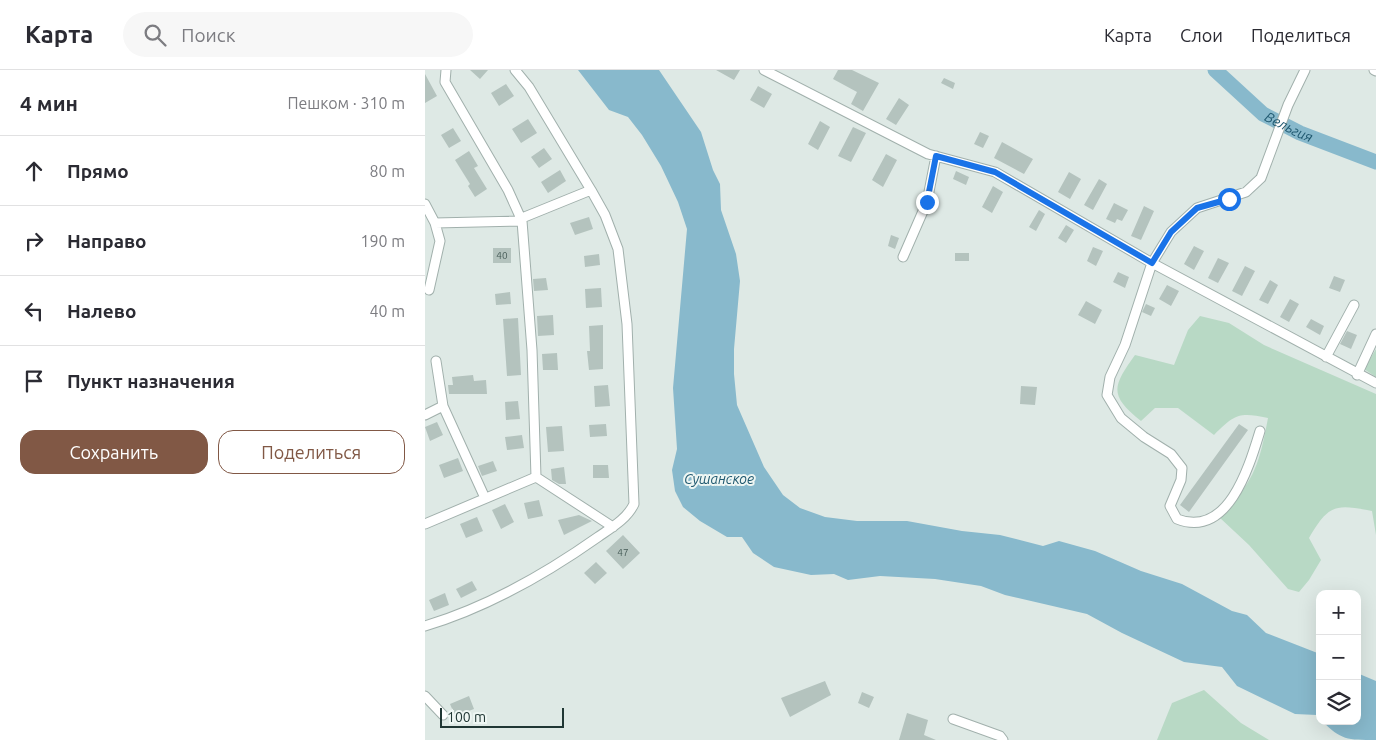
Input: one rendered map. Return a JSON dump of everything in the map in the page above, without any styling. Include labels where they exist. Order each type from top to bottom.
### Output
[{"type":"street","points":[[446,70],[445,82],[522,220],[532,350],[536,477]]},
{"type":"street","points":[[425,626],[447,619],[498,597],[561,563],[613,527],[629,513],[634,504],[627,324],[618,249],[605,215],[591,190],[529,87],[515,70]]},
{"type":"street","points":[[764,70],[928,154],[995,172],[1152,263],[1376,383]]},
{"type":"street","points":[[1260,431],[1248,471],[1233,497],[1214,518],[1188,523],[1177,519],[1170,506],[1181,480],[1182,468],[1177,460],[1121,418],[1107,395],[1109,377],[1125,345],[1152,263],[1171,232],[1197,208],[1245,192],[1261,178],[1288,105],[1305,70]]},
{"type":"street","points":[[903,257],[927,202],[936,156]]},
{"type":"street","points":[[435,223],[522,220],[591,190]]},
{"type":"street","points":[[425,204],[435,223],[440,241],[429,290]]},
{"type":"street","points":[[1326,357],[1354,305]]},
{"type":"street","points":[[1357,374],[1376,334]]},
{"type":"street","points":[[436,361],[443,406],[485,498]]},
{"type":"street","points":[[425,415],[443,406]]},
{"type":"street","points":[[536,477],[613,527]]},
{"type":"street","points":[[425,524],[536,477]]},
{"type":"street","points":[[425,696],[443,715]]},
{"type":"street","points":[[953,719],[1000,736],[1003,740]]},
{"type":"green space","points":[[1200,316],[1229,323],[1264,345],[1376,394],[1376,535],[1372,511],[1349,507],[1334,509],[1328,513],[1322,518],[1309,538],[1321,560],[1299,592],[1288,589],[1249,545],[1219,517],[1248,483],[1258,461],[1268,418],[1250,415],[1238,416],[1214,435],[1178,408],[1155,408],[1141,421],[1130,412],[1119,397],[1117,390],[1122,375],[1135,355],[1174,365],[1188,330]]},
{"type":"green space","points":[[1376,349],[1376,377],[1364,369]]},
{"type":"green space","points":[[1204,690],[1241,723],[1269,740],[1157,740],[1172,703]]},
{"type":"water","name":"Сушанское","points":[[578,70],[659,70],[701,132],[713,170],[720,184],[721,210],[736,254],[740,281],[734,349],[737,405],[764,467],[783,495],[800,508],[825,517],[857,521],[907,521],[962,531],[1000,535],[1043,546],[1059,541],[1095,551],[1141,571],[1182,584],[1232,611],[1247,615],[1266,633],[1316,652],[1316,715],[1295,714],[1237,686],[1222,667],[1184,662],[1122,633],[1087,614],[1005,595],[981,586],[935,579],[880,576],[848,580],[834,574],[811,575],[774,567],[753,553],[742,537],[727,537],[700,521],[683,507],[675,491],[672,470],[677,449],[673,388],[687,229],[678,202],[661,166],[642,135],[628,117],[609,110]]},
{"type":"water","points":[[1361,675],[1376,681],[1376,740],[1345,738],[1326,725],[1361,725]]},
{"type":"building","points":[[470,70],[488,70],[480,79]]},
{"type":"building","points":[[716,70],[740,70],[734,80]]},
{"type":"building","points":[[838,70],[852,70],[879,83],[863,111],[851,104],[857,92],[833,79]]},
{"type":"building","points":[[425,74],[437,96],[425,103]]},
{"type":"building","points":[[944,78],[955,83],[953,89],[941,83]]},
{"type":"building","points":[[506,84],[514,96],[499,106],[491,93]]},
{"type":"building","points":[[758,86],[772,94],[764,108],[750,100]]},
{"type":"building","points":[[899,98],[909,105],[896,125],[886,119]]},
{"type":"building","points":[[528,119],[537,133],[521,143],[512,129]]},
{"type":"building","points":[[820,121],[830,127],[818,150],[808,144]]},
{"type":"building","points":[[853,127],[866,133],[851,162],[838,156]]},
{"type":"building","points":[[453,128],[461,141],[449,148],[441,135]]},
{"type":"building","points":[[980,132],[989,136],[983,148],[974,144]]},
{"type":"building","points":[[1002,142],[1033,159],[1024,174],[994,158]]},
{"type":"building","points":[[544,148],[552,159],[539,168],[531,157]]},
{"type":"building","points":[[469,151],[478,166],[474,168],[487,189],[475,197],[468,186],[470,184],[455,160]]},
{"type":"building","points":[[886,154],[897,160],[883,187],[872,180]]},
{"type":"building","points":[[560,170],[566,181],[548,193],[541,182]]},
{"type":"building","points":[[956,171],[969,177],[966,185],[953,179]]},
{"type":"building","points":[[1069,172],[1081,179],[1070,199],[1058,192]]},
{"type":"building","points":[[1099,179],[1107,184],[1093,210],[1084,205]]},
{"type":"building","points":[[993,186],[1003,192],[992,213],[982,207]]},
{"type":"building","points":[[1114,203],[1128,210],[1122,221],[1117,219],[1115,223],[1106,219]]},
{"type":"building","points":[[1144,206],[1154,211],[1141,240],[1131,236]]},
{"type":"building","points":[[1039,210],[1045,214],[1036,231],[1029,227]]},
{"type":"building","points":[[589,217],[593,229],[575,235],[570,223]]},
{"type":"building","points":[[1066,225],[1074,230],[1066,243],[1058,238]]},
{"type":"building","points":[[891,235],[899,238],[895,249],[888,246]]},
{"type":"building","points":[[1194,246],[1204,251],[1194,270],[1184,264]]},
{"type":"building","points":[[1093,247],[1103,251],[1096,266],[1087,261]]},
{"type":"building","points":[[493,248],[511,248],[511,263],[493,263]]},
{"type":"building","points":[[955,253],[969,253],[969,261],[955,261]]},
{"type":"building","points":[[599,254],[600,265],[585,267],[584,256]]},
{"type":"building","points":[[1218,258],[1229,263],[1218,283],[1208,278]]},
{"type":"building","points":[[1245,266],[1255,271],[1242,296],[1232,291]]},
{"type":"building","points":[[1118,272],[1129,277],[1125,288],[1113,282]]},
{"type":"building","points":[[1334,276],[1345,280],[1340,292],[1329,288]]},
{"type":"building","points":[[546,278],[548,290],[534,291],[533,279]]},
{"type":"building","points":[[1270,280],[1278,285],[1268,304],[1259,300]]},
{"type":"building","points":[[1167,285],[1179,291],[1171,306],[1159,299]]},
{"type":"building","points":[[601,288],[602,307],[586,308],[585,289]]},
{"type":"building","points":[[510,292],[511,304],[496,305],[495,294]]},
{"type":"building","points":[[1290,299],[1299,304],[1289,322],[1280,317]]},
{"type":"building","points":[[1086,301],[1102,310],[1095,324],[1078,315]]},
{"type":"building","points":[[1146,304],[1155,308],[1151,316],[1142,312]]},
{"type":"building","points":[[553,315],[554,335],[538,336],[537,316]]},
{"type":"building","points":[[518,318],[521,375],[507,376],[503,319]]},
{"type":"building","points":[[1311,319],[1324,326],[1320,335],[1306,327]]},
{"type":"building","points":[[603,325],[603,369],[589,370],[587,351],[590,351],[589,326]]},
{"type":"building","points":[[1347,331],[1357,335],[1351,349],[1340,344]]},
{"type":"building","points":[[557,353],[558,370],[543,370],[542,354]]},
{"type":"building","points":[[473,375],[474,381],[486,380],[487,394],[449,394],[448,385],[453,385],[452,377]]},
{"type":"building","points":[[608,385],[610,406],[595,407],[594,386]]},
{"type":"building","points":[[1021,386],[1037,387],[1035,405],[1020,404]]},
{"type":"building","points":[[518,401],[520,419],[506,420],[505,402]]},
{"type":"building","points":[[437,422],[443,435],[430,441],[425,427]]},
{"type":"building","points":[[606,424],[607,436],[590,437],[589,425]]},
{"type":"building","points":[[1239,424],[1248,430],[1189,512],[1180,505]]},
{"type":"building","points":[[562,426],[564,451],[548,452],[546,427]]},
{"type":"building","points":[[522,435],[524,448],[507,450],[505,437]]},
{"type":"building","points":[[458,458],[463,471],[444,478],[439,465]]},
{"type":"building","points":[[493,461],[497,471],[482,476],[478,466]]},
{"type":"building","points":[[593,465],[608,465],[609,478],[593,478]]},
{"type":"building","points":[[564,467],[566,484],[559,484],[552,480],[551,469]]},
{"type":"building","points":[[539,500],[543,516],[528,519],[524,503]]},
{"type":"building","points":[[505,504],[514,522],[501,529],[492,510]]},
{"type":"building","points":[[579,515],[592,521],[564,535],[558,520]]},
{"type":"building","points":[[477,517],[483,531],[466,538],[460,524]]},
{"type":"building","points":[[623,535],[640,553],[623,569],[606,551]]},
{"type":"building","points":[[596,562],[607,573],[595,584],[584,573]]},
{"type":"building","points":[[472,581],[477,590],[461,598],[456,589]]},
{"type":"building","points":[[445,593],[449,605],[434,611],[429,600]]},
{"type":"building","points":[[825,681],[831,695],[790,717],[781,698]]},
{"type":"building","points":[[862,692],[874,697],[869,708],[858,703]]},
{"type":"building","points":[[469,696],[474,709],[455,716],[450,704]]},
{"type":"building","points":[[907,713],[928,720],[924,735],[936,740],[899,740]]},
{"type":"waterway","name":"Вельгия","points":[[1215,70],[1263,114],[1300,133],[1376,162]]},
{"type":"route","points":[[927,202],[936,156],[995,172],[1152,263],[1171,232],[1197,208],[1229,199]]}]
